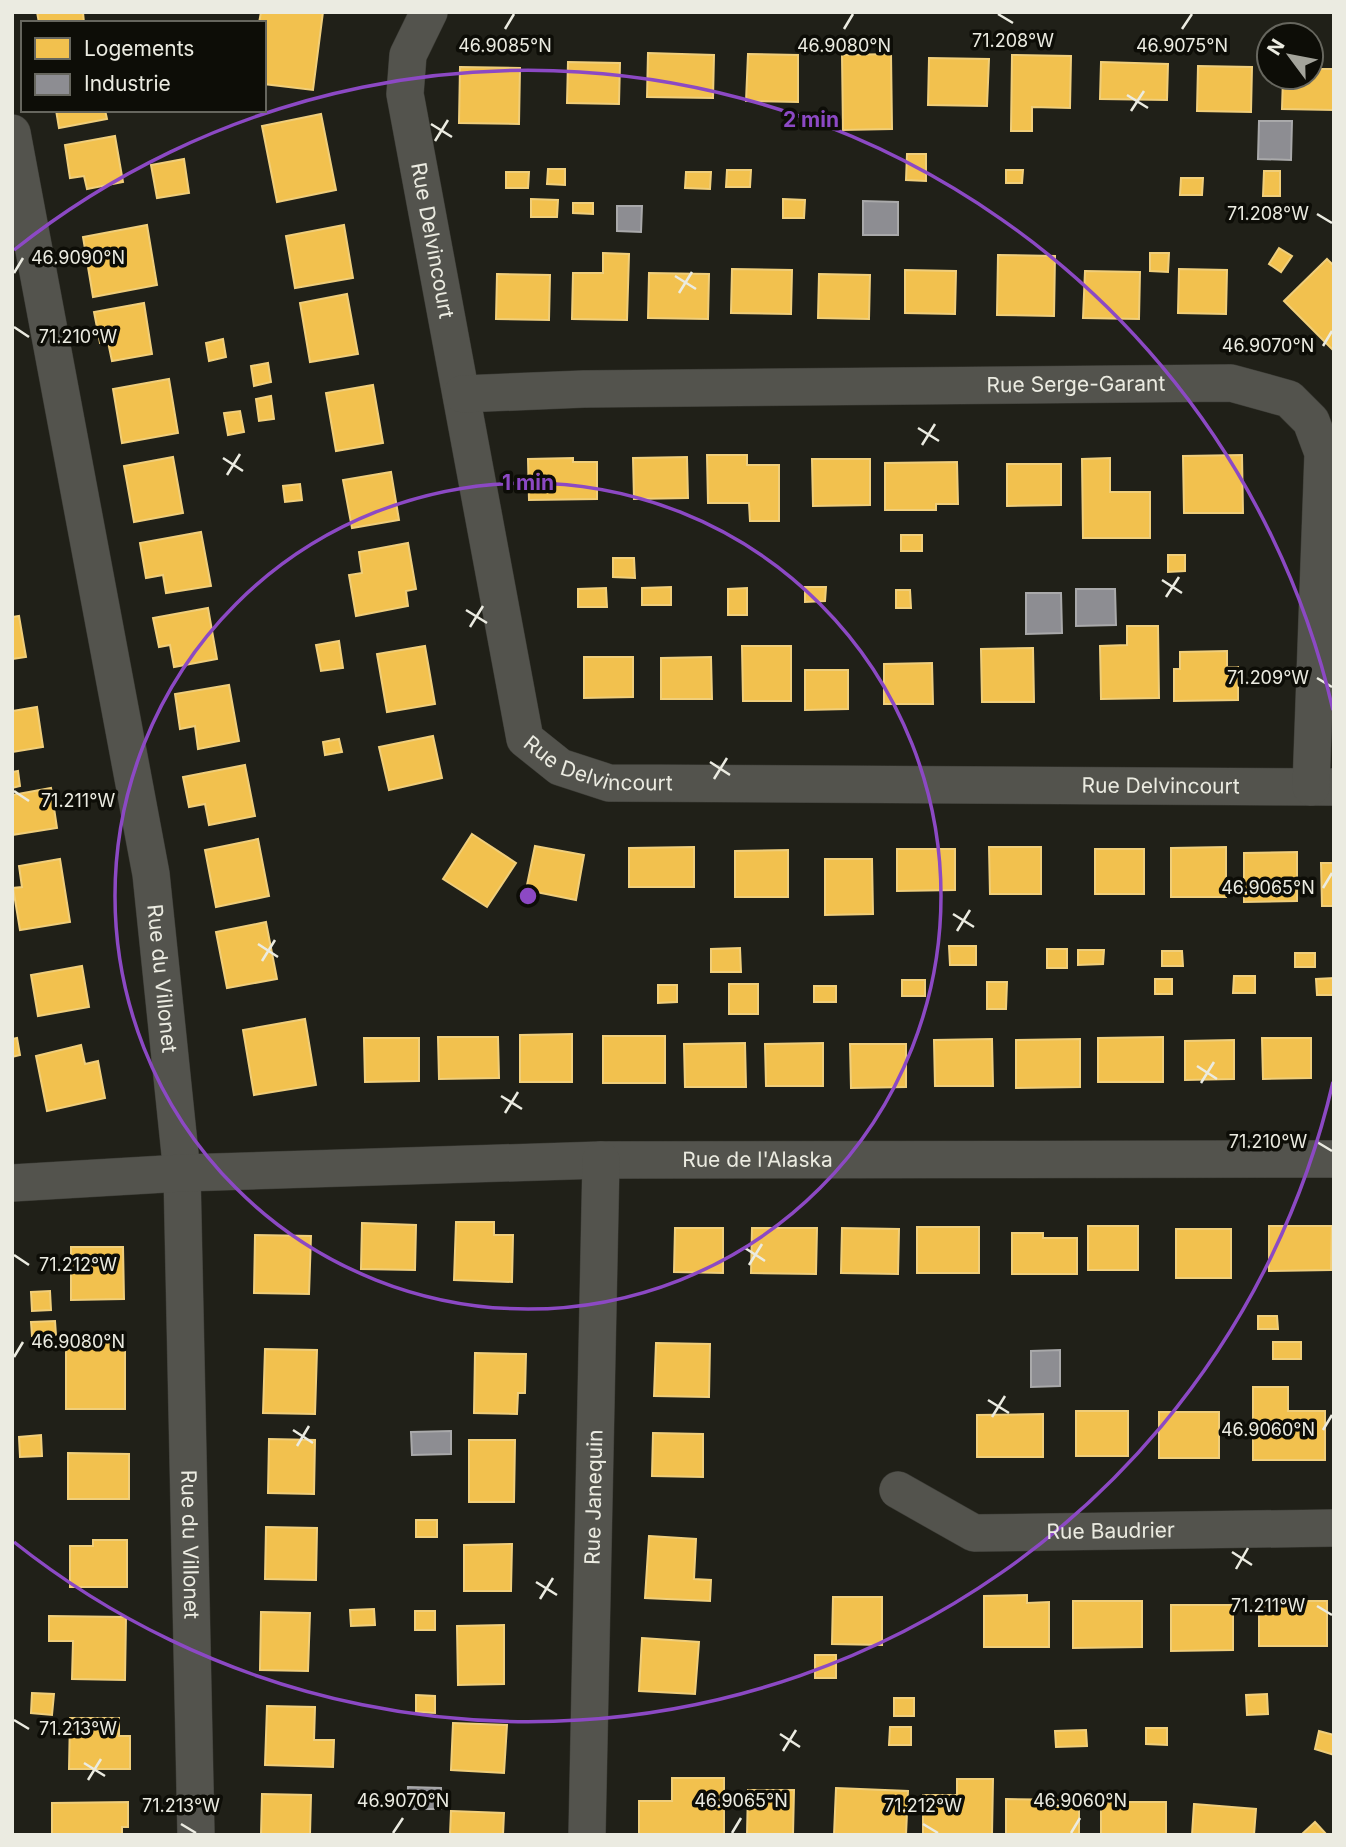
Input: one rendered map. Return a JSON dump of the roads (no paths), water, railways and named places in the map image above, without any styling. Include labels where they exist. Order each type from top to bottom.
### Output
[{"type":"street","name":"Rue Delvincourt","points":[[429,12],[408,55],[405,94],[525,739],[561,767],[610,783],[1322,787]]},
{"type":"street","name":"Rue du Villonet","points":[[12,133],[151,874],[182,1173],[196,1835]]},
{"type":"street","name":"Rue Serge-Garant","points":[[462,394],[584,389],[1231,383],[1289,399],[1311,421],[1323,453],[1322,787]]},
{"type":"street","name":"Rue de l'Alaska","points":[[12,1183],[182,1173],[601,1160],[1334,1159]]},
{"type":"street","name":"Rue Janequin","points":[[587,1835],[601,1160]]},
{"type":"street","name":"Rue Baudrier","points":[[898,1490],[974,1533],[1334,1528]]}]
